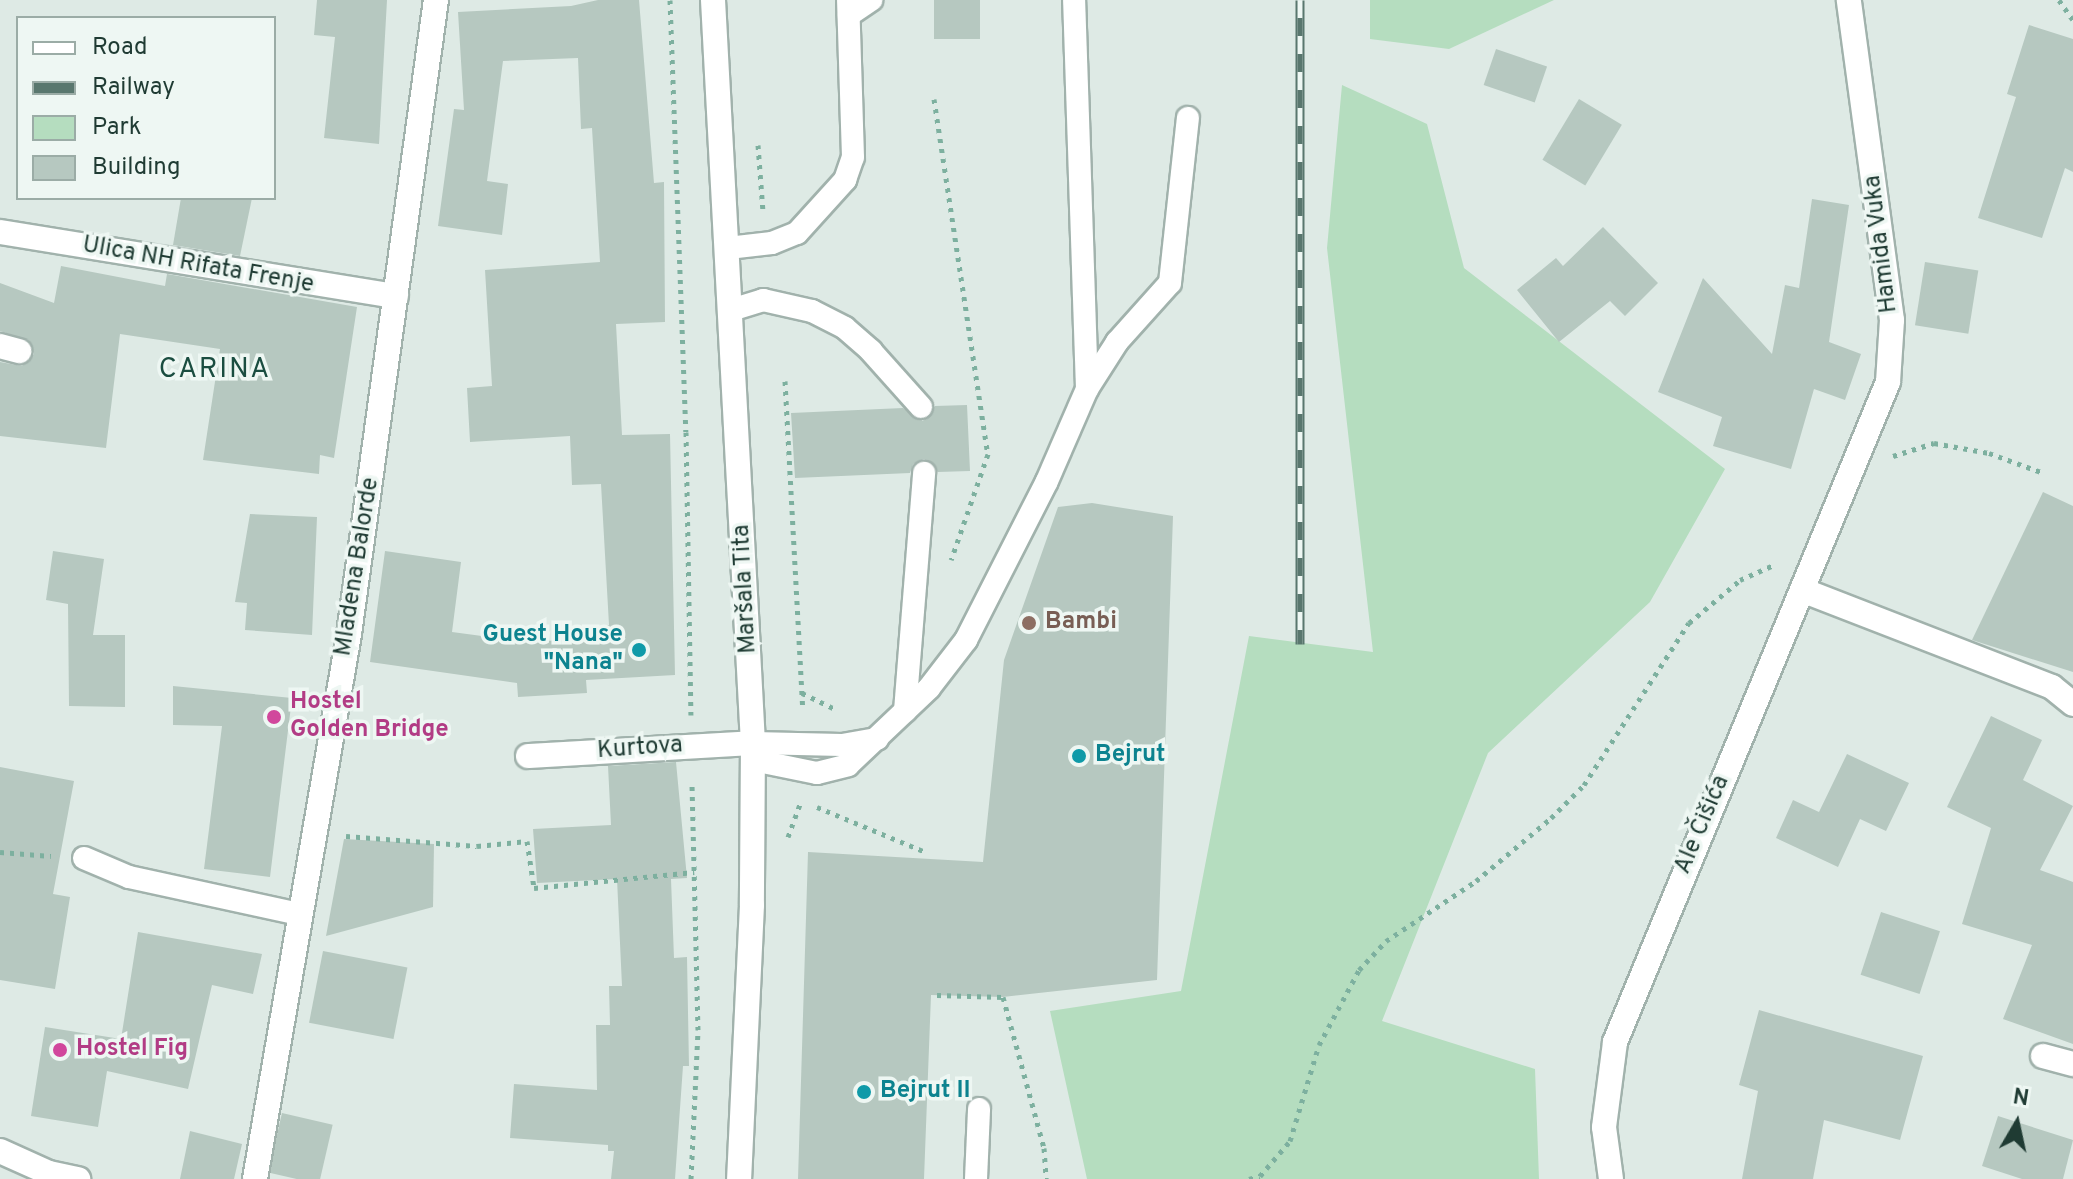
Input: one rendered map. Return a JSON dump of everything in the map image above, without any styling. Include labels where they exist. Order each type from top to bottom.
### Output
[{"type":"street","name":"Mladena Balorde","points":[[255,1179],[349,634],[436,0]]},
{"type":"street","name":"Maršala Tita","points":[[713,0],[753,751],[739,1179]]},
{"type":"street","name":"Hamida Vuka","points":[[1847,482],[1888,382],[1892,320],[1849,0]]},
{"type":"street","name":"Ulica NH Rifata Frenje","points":[[0,232],[396,296]]},
{"type":"street","name":"Ale Čišića","points":[[1611,1179],[1604,1127],[1615,1042],[1847,482]]},
{"type":"street","points":[[1802,590],[2052,687],[2073,704]]},
{"type":"street","name":"Kurtova","points":[[528,756],[691,746],[753,751]]},
{"type":"street","points":[[2043,1056],[2073,1064]]},
{"type":"street","points":[[0,1151],[49,1173],[78,1179]]},
{"type":"lane","points":[[728,248],[772,243],[797,233],[845,180],[853,157],[848,8],[871,0]]},
{"type":"lane","points":[[1074,0],[1087,389]]},
{"type":"lane","points":[[753,751],[817,773],[848,765],[905,711],[966,640],[1047,481],[1087,389],[1117,342],[1170,283],[1188,118]]},
{"type":"lane","points":[[731,310],[763,300],[812,311],[845,328],[871,351],[921,407]]},
{"type":"lane","points":[[905,711],[924,473]]},
{"type":"lane","points":[[84,858],[129,877],[299,914]]},
{"type":"lane","points":[[976,1179],[979,1109]]},
{"type":"path","points":[[670,0],[686,432],[698,1030],[691,1179]]},
{"type":"path","points":[[2059,0],[2073,20]]},
{"type":"path","points":[[785,381],[803,709]]},
{"type":"path","points":[[1847,482],[1907,448],[1934,443],[1989,453],[2041,472]]},
{"type":"path","points":[[1249,1179],[1260,1176],[1290,1141],[1292,1120],[1302,1106],[1319,1045],[1359,970],[1386,941],[1476,881],[1584,785],[1689,623],[1740,580],[1816,553]]},
{"type":"path","points":[[802,791],[801,800],[923,851]]},
{"type":"path","points":[[313,833],[477,846],[527,841],[534,888],[694,872]]},
{"type":"path","points":[[0,852],[84,858]]},
{"type":"path","points":[[937,995],[1003,997],[1044,1148],[1046,1179]]},
{"type":"green space","points":[[1370,0],[1554,0],[1449,49],[1370,39]]},
{"type":"green space","points":[[1342,85],[1427,124],[1464,268],[1725,469],[1650,602],[1488,753],[1382,1021],[1535,1069],[1539,1179],[1087,1179],[1050,1011],[1181,991],[1249,636],[1373,652],[1327,248]]},
{"type":"building","points":[[317,0],[387,0],[379,144],[324,138],[335,37],[314,35]]},
{"type":"building","points":[[598,0],[639,0],[654,183],[664,182],[665,322],[616,324],[622,435],[670,434],[675,675],[586,680],[587,693],[518,697],[517,683],[370,662],[385,551],[461,562],[452,632],[526,642],[604,638],[603,625],[609,625],[601,484],[572,485],[570,436],[470,442],[467,388],[492,386],[485,270],[600,262],[592,128],[581,129],[578,58],[503,61],[487,181],[508,184],[502,235],[438,226],[454,109],[464,110],[458,12],[571,6]]},
{"type":"building","points":[[934,0],[980,0],[980,39],[934,39]]},
{"type":"building","points":[[2029,25],[2073,39],[2073,172],[2065,168],[2042,238],[1978,218],[2016,97],[2007,94]]},
{"type":"building","points":[[1496,49],[1547,67],[1535,103],[1484,85]]},
{"type":"building","points":[[1579,99],[1622,125],[1585,186],[1542,160]]},
{"type":"building","points":[[1812,199],[1849,205],[1829,342],[1861,354],[1845,400],[1814,389],[1791,469],[1713,446],[1722,417],[1658,392],[1703,278],[1772,354],[1785,285],[1799,288]]},
{"type":"building","points":[[181,200],[252,200],[240,256],[173,245]]},
{"type":"building","points":[[1603,227],[1658,283],[1625,316],[1610,301],[1559,342],[1517,290],[1556,258],[1563,266]]},
{"type":"building","points":[[1925,262],[1978,270],[1968,334],[1915,325]]},
{"type":"building","points":[[61,266],[165,286],[167,274],[357,307],[334,458],[320,455],[319,474],[203,460],[220,349],[120,334],[106,448],[0,436],[0,362],[22,366],[34,354],[29,340],[0,331],[0,283],[54,303]]},
{"type":"building","points":[[967,405],[970,471],[938,472],[924,459],[913,464],[910,473],[795,478],[791,413],[903,408],[923,421],[935,406]]},
{"type":"building","points":[[2043,492],[2073,506],[2073,672],[1972,640]]},
{"type":"building","name":"Bejrut","points":[[1092,503],[1173,516],[1157,980],[1003,997],[931,995],[924,1179],[798,1179],[808,852],[983,862],[1004,660],[1058,507]]},
{"type":"building","points":[[250,514],[317,517],[312,635],[245,630],[247,603],[235,602]]},
{"type":"building","points":[[53,551],[104,559],[93,635],[125,635],[125,707],[69,706],[68,604],[46,600]]},
{"type":"building","points":[[173,686],[292,698],[270,877],[204,869],[222,726],[173,725]]},
{"type":"building","points":[[1991,716],[2042,740],[2023,780],[2073,806],[2040,870],[2073,882],[2073,1044],[2003,1019],[2032,945],[1962,924],[1991,828],[1947,807]]},
{"type":"building","points":[[1847,754],[1909,783],[1886,831],[1860,819],[1838,867],[1776,838],[1793,800],[1819,812]]},
{"type":"building","points":[[676,762],[687,878],[671,879],[674,958],[687,957],[689,1066],[683,1066],[675,1179],[611,1179],[614,1151],[608,1151],[608,1145],[510,1138],[514,1084],[597,1090],[596,1025],[610,1025],[609,986],[622,986],[617,879],[537,883],[533,829],[611,825],[608,766]]},
{"type":"building","points":[[0,767],[74,781],[53,894],[70,897],[55,989],[0,980]]},
{"type":"building","points":[[344,839],[434,844],[433,907],[326,936]]},
{"type":"building","points":[[1881,912],[1940,931],[1920,994],[1861,975]]},
{"type":"building","points":[[138,932],[262,954],[253,994],[212,985],[188,1089],[107,1071],[98,1127],[31,1116],[45,1027],[121,1039]]},
{"type":"building","points":[[323,951],[407,967],[393,1039],[309,1023]]},
{"type":"building","points":[[1759,1010],[1923,1056],[1900,1140],[1824,1120],[1813,1179],[1742,1179],[1758,1091],[1739,1085]]},
{"type":"building","points":[[282,1113],[333,1125],[320,1179],[297,1179],[268,1172]]},
{"type":"building","points":[[1998,1116],[2073,1140],[2063,1179],[2022,1179],[1982,1166]]},
{"type":"building","points":[[190,1131],[242,1144],[234,1179],[180,1179]]},
{"type":"railway","points":[[1300,0],[1300,644]]},
{"type":"place","name":"Bambi","points":[[1029,623]]},
{"type":"place","name":"Guest House \"Nana\"","points":[[639,650]]},
{"type":"place","name":"Hostel Golden Bridge","points":[[274,717]]},
{"type":"place","name":"Bejrut","points":[[1079,756]]},
{"type":"place","name":"Hostel Fig","points":[[60,1050]]},
{"type":"place","name":"Bejrut II","points":[[864,1092]]},
{"type":"district","name":"CARINA","points":[[215,370]]}]
